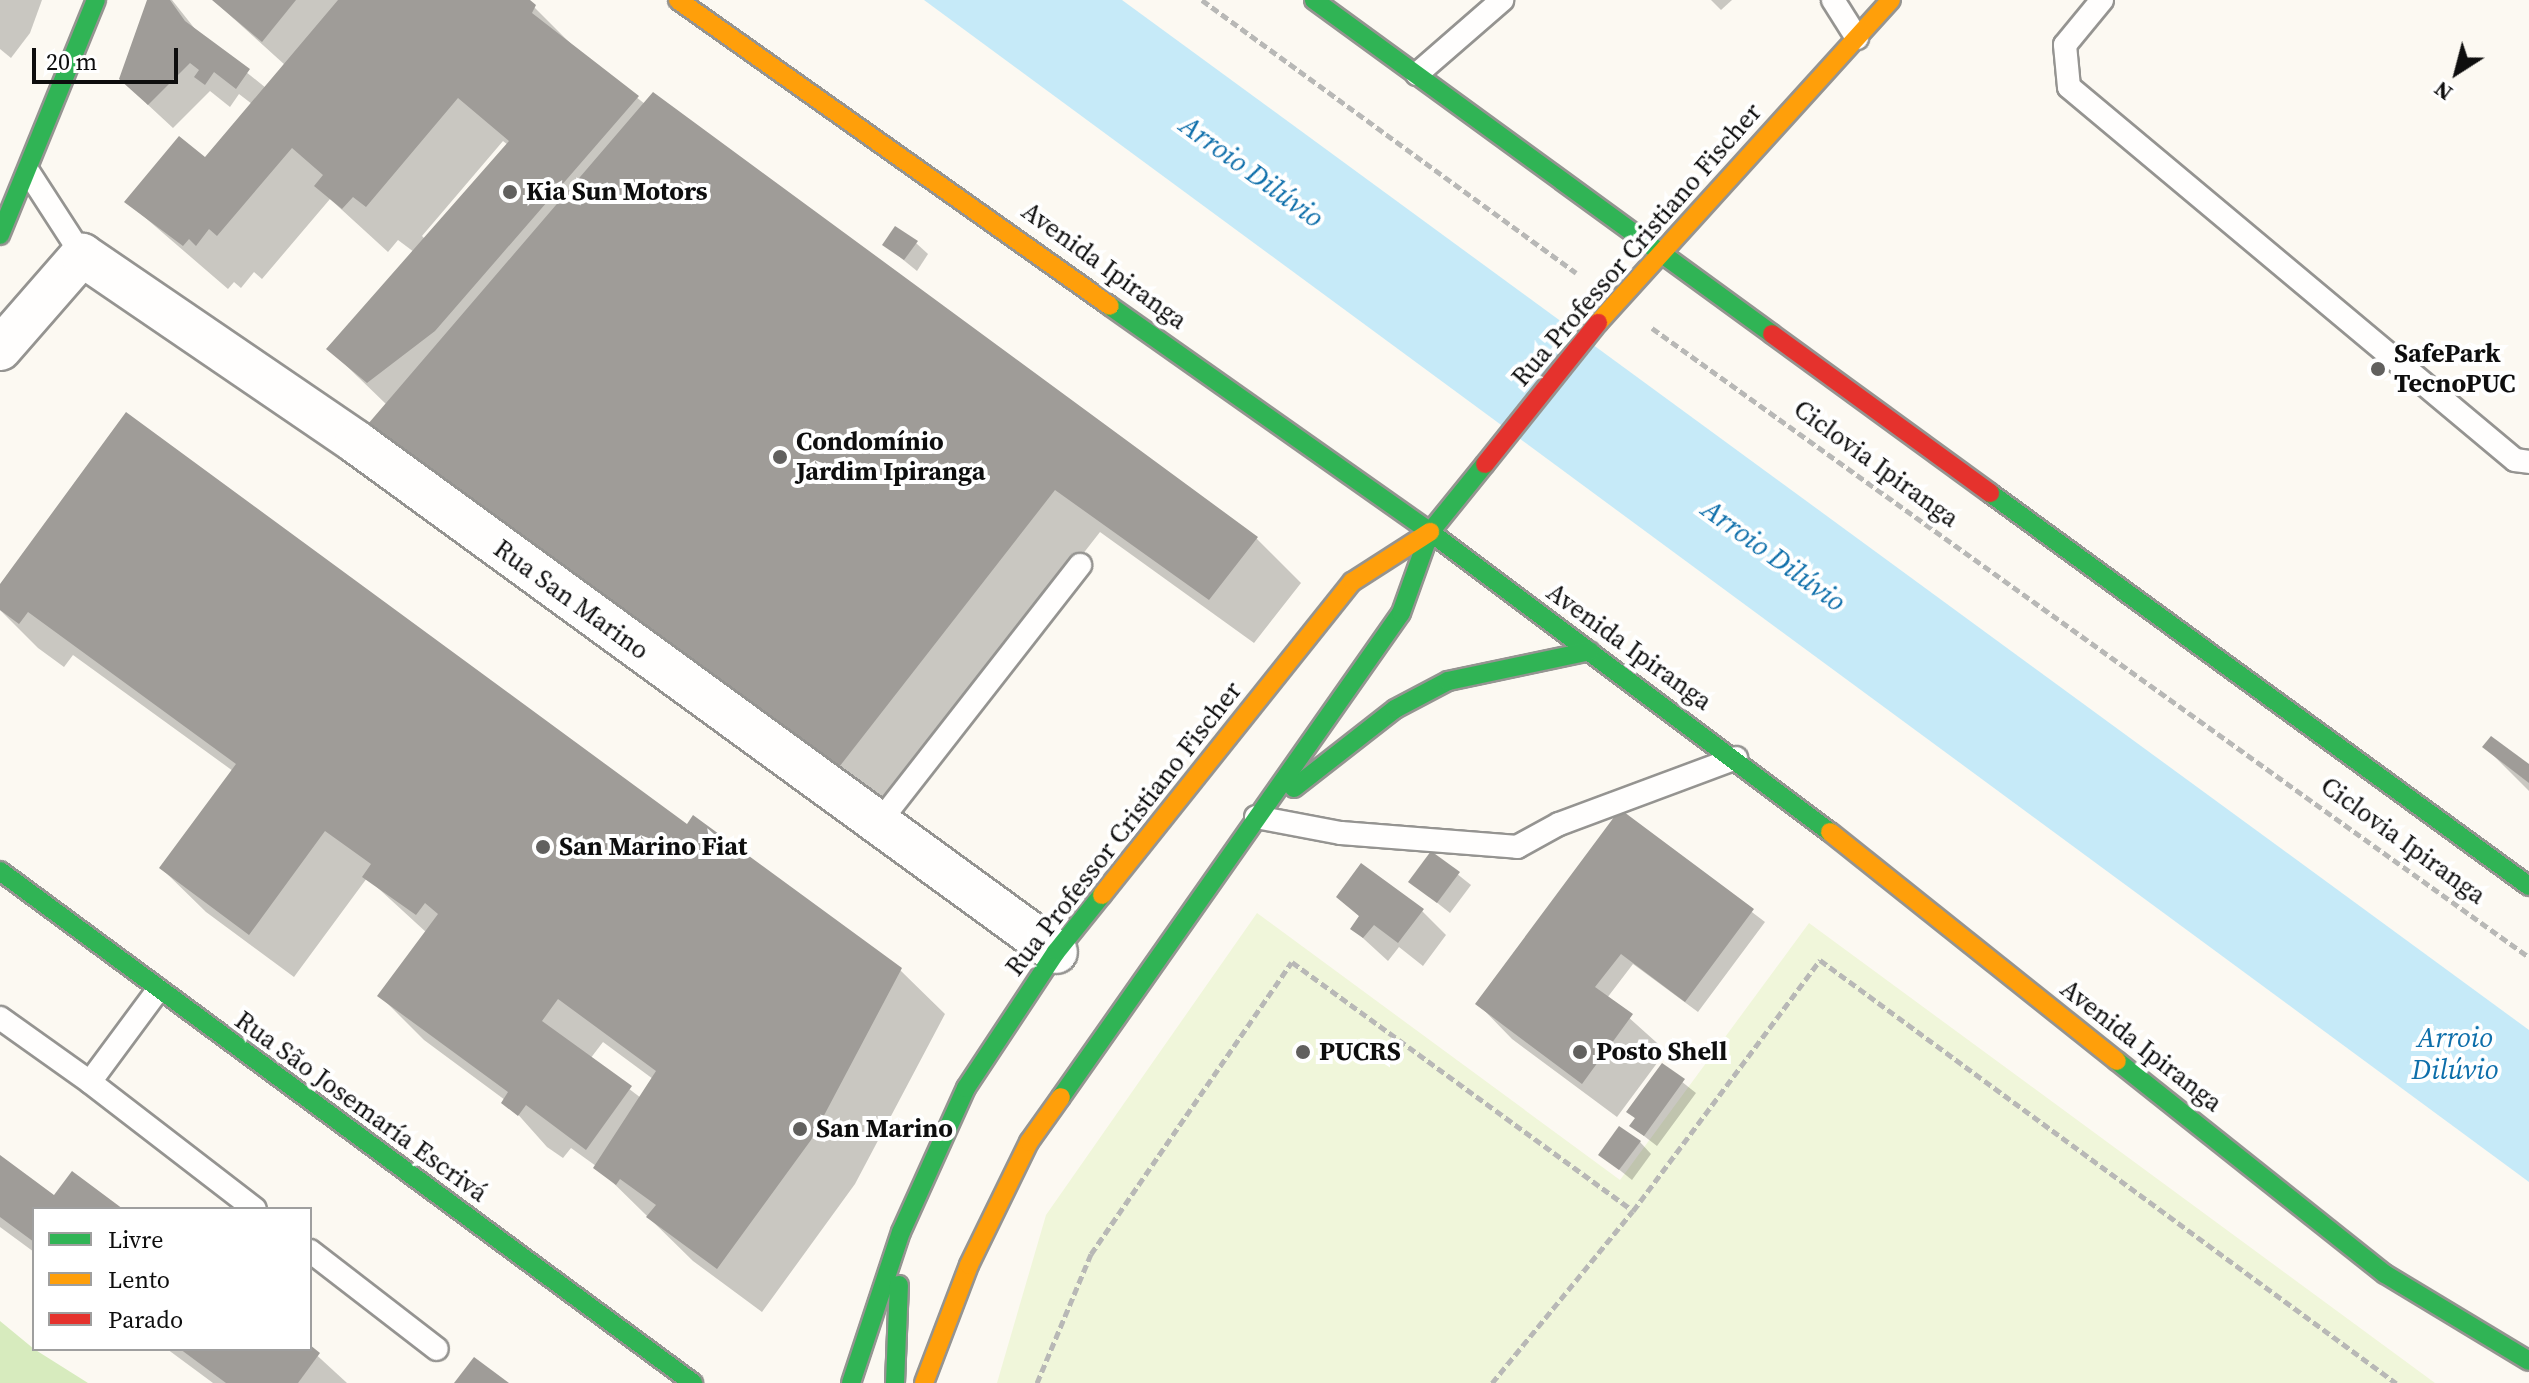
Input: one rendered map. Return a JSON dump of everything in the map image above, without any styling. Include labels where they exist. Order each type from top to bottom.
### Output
[{"type":"main road","points":[[0,235],[29,173],[96,0]]},
{"type":"main road","name":"Avenida Ipiranga","points":[[678,0],[1430,532],[1736,758],[2385,1274],[2529,1361]]},
{"type":"main road","points":[[1314,0],[2529,886]]},
{"type":"main road","name":"Rua Professor Cristiano Fischer","points":[[924,1383],[969,1265],[1029,1142],[1401,613],[1430,532],[1610,308],[1891,0]]},
{"type":"main road","name":"Rua Professor Cristiano Fischer","points":[[851,1383],[901,1232],[966,1088],[1056,952],[1352,582],[1430,532]]},
{"type":"main road","points":[[1256,817],[1395,709],[1448,681],[1590,651]]},
{"type":"main road","name":"Rua São Josemaría Escrivá","points":[[0,871],[693,1383]]},
{"type":"main road","points":[[895,1383],[901,1232]]},
{"type":"street","points":[[0,349],[82,255]]},
{"type":"street","name":"Rua San Marino","points":[[82,255],[356,442],[877,825],[1056,952]]},
{"type":"lane","points":[[1417,74],[1502,0]]},
{"type":"lane","points":[[1833,0],[1857,38]]},
{"type":"lane","points":[[2102,0],[2065,45],[2069,87],[2515,460],[2529,462]]},
{"type":"lane","points":[[29,173],[82,255]]},
{"type":"lane","points":[[877,825],[1080,565]]},
{"type":"lane","points":[[1256,817],[1341,833],[1517,847],[1559,824],[1736,758]]},
{"type":"lane","points":[[90,1082],[158,990]]},
{"type":"lane","points":[[0,1018],[90,1082],[252,1207]]},
{"type":"lane","points":[[312,1253],[437,1349]]},
{"type":"path","name":"Ciclovia Ipiranga","points":[[1202,0],[1610,308],[2529,957]]},
{"type":"path","points":[[1492,1383],[1633,1211],[1820,960],[2396,1383]]},
{"type":"path","points":[[1037,1383],[1091,1254],[1292,962],[1633,1211]]},
{"type":"green space","name":"PUCRS","points":[[1257,913],[1620,1180],[1809,923],[2435,1383],[997,1383],[1046,1215]]},
{"type":"green space","points":[[0,1321],[32,1347],[32,1351],[37,1351],[88,1383],[0,1383]]},
{"type":"water","name":"Arroio Dilúvio","points":[[924,0],[1122,0],[2529,1030],[2529,1182]]},
{"type":"building","points":[[147,0],[170,0],[185,21],[250,69],[236,89],[214,72],[205,85],[194,77],[199,70],[190,63],[148,105],[119,79]]},
{"type":"building","points":[[212,0],[296,0],[262,42]]},
{"type":"building","name":"Kia Sun Motors","points":[[338,0],[530,0],[536,5],[532,13],[639,96],[435,331],[367,383],[326,349],[509,141],[458,98],[366,207],[353,197],[342,209],[314,186],[323,175],[292,148],[217,236],[209,229],[196,246],[189,239],[183,246],[124,202],[179,136],[205,157]]},
{"type":"building","name":"Condomínio Jardim Ipiranga","points":[[653,92],[1258,537],[1209,600],[1055,490],[836,771],[368,424]]},
{"type":"building","points":[[895,226],[918,241],[904,260],[882,245]]},
{"type":"building","name":"San Marino Fiat","points":[[126,412],[687,824],[693,815],[902,968],[811,1140],[717,1269],[646,1217],[656,1205],[620,1179],[616,1185],[593,1168],[656,1071],[558,999],[542,1021],[632,1086],[586,1150],[526,1105],[518,1116],[501,1103],[508,1092],[377,996],[438,914],[425,903],[416,915],[362,877],[371,864],[325,831],[249,935],[159,868],[236,764],[28,612],[19,624],[0,610],[0,584]]},
{"type":"building","points":[[2491,736],[2529,764],[2529,783],[2482,747]]},
{"type":"building","points":[[1620,809],[1754,909],[1685,1002],[1621,954],[1595,987],[1633,1014],[1582,1084],[1475,1004]]},
{"type":"building","points":[[1431,851],[1460,872],[1437,903],[1408,882]]},
{"type":"building","points":[[1361,863],[1424,909],[1398,943],[1374,925],[1363,938],[1350,929],[1359,916],[1336,897]]},
{"type":"building","points":[[1662,1063],[1685,1079],[1644,1136],[1629,1126],[1635,1118],[1626,1112]]},
{"type":"building","points":[[1619,1126],[1641,1141],[1619,1170],[1598,1155]]},
{"type":"building","points":[[0,1155],[54,1195],[72,1171],[120,1207],[32,1207],[32,1241],[0,1217]]},
{"type":"building","points":[[312,1347],[320,1353],[298,1383],[226,1383],[183,1351],[312,1351]]},
{"type":"building","points":[[474,1357],[509,1383],[454,1383]]},
{"type":"traffic: fast","points":[[0,235],[96,0]]},
{"type":"traffic: fast","points":[[1314,0],[1772,334]]},
{"type":"traffic: fast","points":[[1110,306],[1430,532],[1830,832]]},
{"type":"traffic: fast","points":[[1061,1097],[1401,613],[1430,532],[1485,464]]},
{"type":"traffic: fast","points":[[1990,493],[2529,886]]},
{"type":"traffic: fast","points":[[1294,788],[1395,709],[1448,681],[1590,651]]},
{"type":"traffic: fast","points":[[0,871],[693,1383]]},
{"type":"traffic: fast","points":[[851,1383],[901,1232],[966,1088],[1056,952],[1102,895]]},
{"type":"traffic: fast","points":[[2117,1061],[2385,1274],[2529,1361]]},
{"type":"traffic: fast","points":[[895,1383],[899,1285]]},
{"type":"traffic: slow","points":[[678,0],[1110,306]]},
{"type":"traffic: slow","points":[[1598,323],[1891,0]]},
{"type":"traffic: slow","points":[[1102,895],[1352,582],[1430,532]]},
{"type":"traffic: slow","points":[[1830,832],[2117,1061]]},
{"type":"traffic: slow","points":[[924,1383],[969,1265],[1029,1142],[1061,1097]]},
{"type":"traffic: jam","points":[[1485,464],[1598,323]]},
{"type":"traffic: jam","points":[[1772,334],[1990,493]]},
{"type":"place","name":"Kia Sun Motors","points":[[510,192]]},
{"type":"place","name":"SafePark TecnoPUC","points":[[2378,369]]},
{"type":"place","name":"Condomínio Jardim Ipiranga","points":[[780,457]]},
{"type":"place","name":"San Marino Fiat","points":[[543,847]]},
{"type":"place","name":"PUCRS","points":[[1303,1052]]},
{"type":"place","name":"Posto Shell","points":[[1580,1052]]},
{"type":"place","name":"San Marino","points":[[800,1129]]}]
